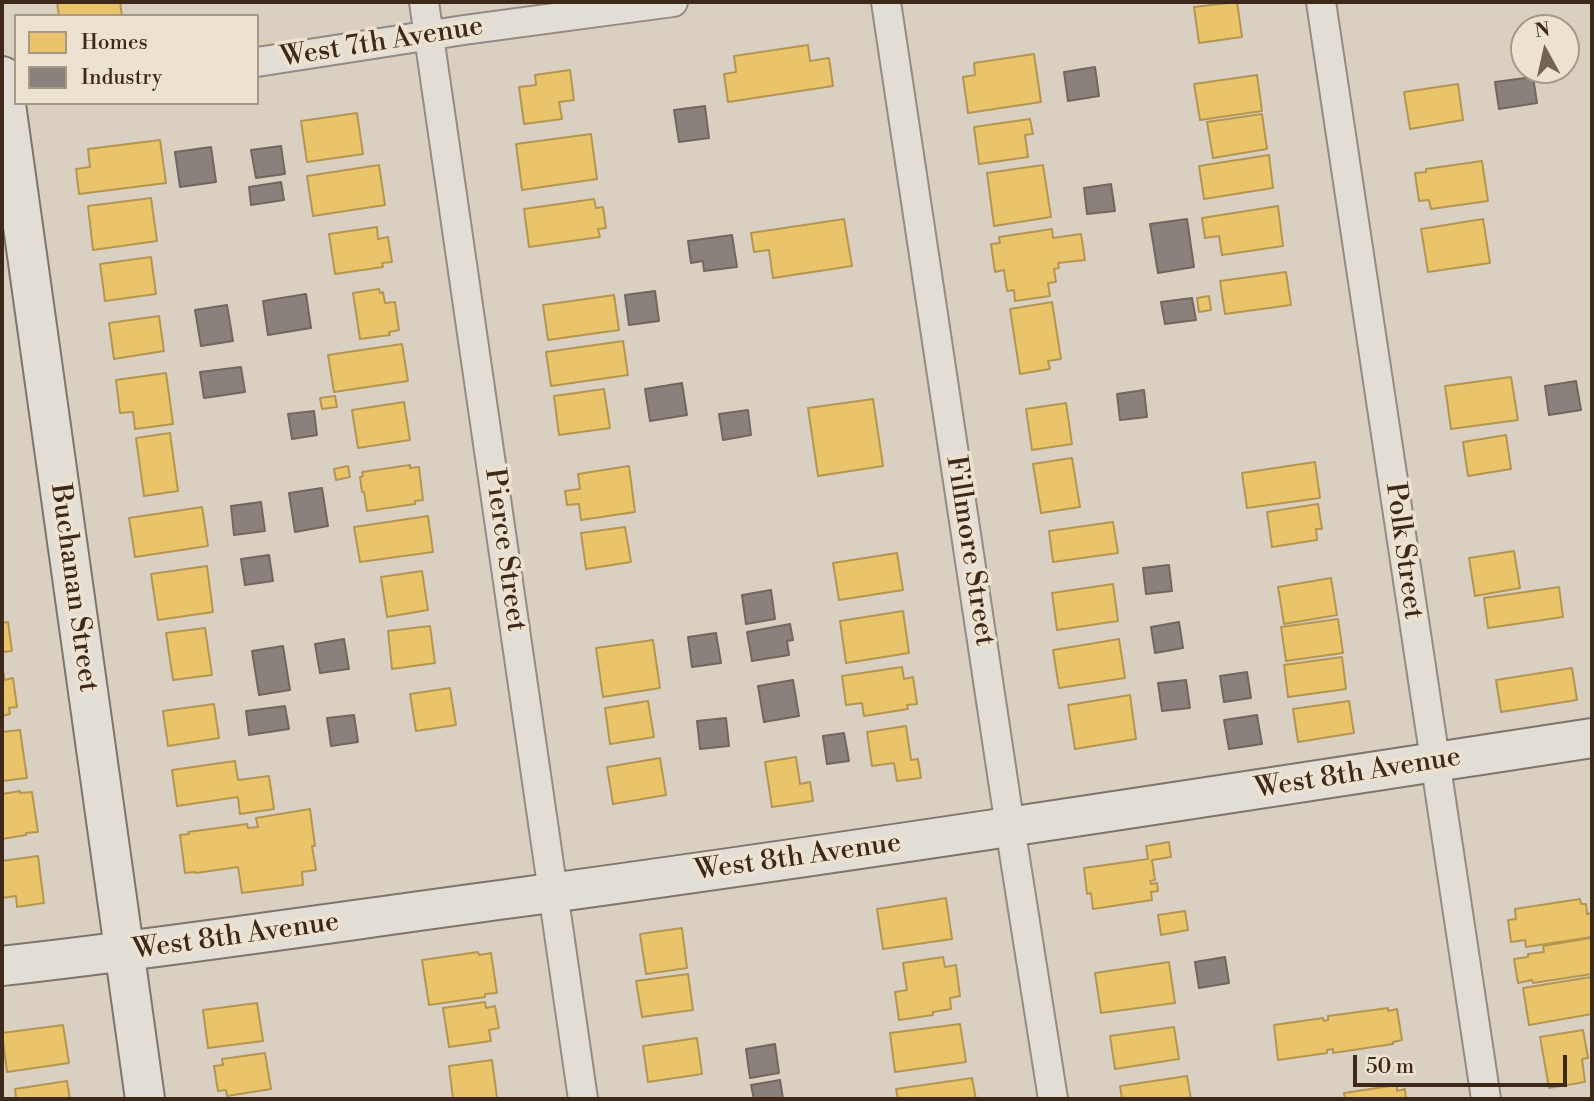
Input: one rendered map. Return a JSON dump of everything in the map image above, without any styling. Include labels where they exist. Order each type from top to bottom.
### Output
[{"type":"street","name":"Pierce Street","points":[[424,2],[583,1099]]},
{"type":"street","name":"West 7th Avenue","points":[[259,62],[429,35],[673,2]]},
{"type":"street","name":"Fillmore Street","points":[[886,2],[1053,1099]]},
{"type":"street","name":"Polk Street","points":[[1321,2],[1486,1099]]},
{"type":"street","name":"Buchanan Street","points":[[6,92],[145,1099]]},
{"type":"street","name":"West 8th Avenue","points":[[2,967],[124,953],[554,893],[1592,738]]},
{"type":"building: Homes","points":[[57,2],[120,2],[122,14],[59,14]]},
{"type":"building: Homes","points":[[1237,2],[1242,37],[1199,43],[1194,7]]},
{"type":"building: Homes","points":[[808,45],[810,61],[829,58],[833,86],[728,102],[724,74],[736,72],[734,56]]},
{"type":"building: Homes","points":[[1034,54],[1041,102],[968,113],[963,77],[975,75],[974,63]]},
{"type":"building: Homes","points":[[570,70],[574,100],[559,102],[562,119],[524,124],[519,87],[536,85],[535,75]]},
{"type":"building: Homes","points":[[1257,75],[1262,111],[1200,120],[1194,84]]},
{"type":"building: Homes","points":[[1458,84],[1463,120],[1410,129],[1404,92]]},
{"type":"building: Homes","points":[[357,113],[363,154],[307,162],[301,121]]},
{"type":"building: Homes","points":[[1262,114],[1267,149],[1213,158],[1207,122]]},
{"type":"building: Homes","points":[[1030,119],[1033,134],[1025,135],[1028,157],[979,164],[974,127]]},
{"type":"building: Homes","points":[[591,134],[597,179],[522,190],[516,144]]},
{"type":"building: Homes","points":[[160,140],[166,183],[79,194],[76,169],[90,167],[88,149]]},
{"type":"building: Homes","points":[[1269,155],[1273,188],[1204,199],[1199,166]]},
{"type":"building: Homes","points":[[1482,161],[1488,201],[1431,209],[1429,200],[1419,201],[1415,173]]},
{"type":"building: Homes","points":[[379,165],[385,205],[313,216],[307,176]]},
{"type":"building: Homes","points":[[1043,165],[1051,217],[994,226],[987,173]]},
{"type":"building: Homes","points":[[151,198],[157,241],[93,250],[88,206]]},
{"type":"building: Homes","points":[[594,199],[596,208],[603,207],[606,228],[598,229],[600,237],[529,247],[524,209]]},
{"type":"building: Homes","points":[[1278,206],[1283,246],[1222,255],[1219,236],[1205,238],[1202,218]]},
{"type":"building: Homes","points":[[844,219],[852,266],[773,278],[769,250],[754,252],[751,233]]},
{"type":"building: Homes","points":[[1483,219],[1490,263],[1428,272],[1421,229]]},
{"type":"building: Homes","points":[[377,227],[378,239],[388,237],[392,262],[382,263],[383,267],[335,274],[329,234]]},
{"type":"building: Homes","points":[[1052,229],[1053,238],[1081,234],[1085,260],[1058,263],[1059,268],[1054,269],[1056,282],[1048,283],[1050,296],[1015,301],[1014,290],[1007,291],[1004,270],[995,272],[991,244],[1000,243],[999,237]]},
{"type":"building: Homes","points":[[151,257],[156,294],[105,301],[100,264]]},
{"type":"building: Homes","points":[[1286,272],[1291,305],[1225,314],[1220,281]]},
{"type":"building: Homes","points":[[379,289],[380,293],[383,292],[385,303],[395,302],[399,330],[389,332],[390,335],[360,339],[353,293]]},
{"type":"building: Homes","points":[[614,295],[619,330],[548,340],[543,305]]},
{"type":"building: Homes","points":[[1209,296],[1211,310],[1199,312],[1197,298]]},
{"type":"building: Homes","points":[[1052,302],[1061,359],[1048,361],[1050,369],[1020,374],[1010,309]]},
{"type":"building: Homes","points":[[159,316],[164,351],[114,359],[109,323]]},
{"type":"building: Homes","points":[[623,341],[628,375],[551,386],[546,352]]},
{"type":"building: Homes","points":[[402,344],[408,381],[334,392],[328,355]]},
{"type":"building: Homes","points":[[166,373],[173,424],[135,429],[133,412],[120,413],[116,380]]},
{"type":"building: Homes","points":[[1511,377],[1518,420],[1451,429],[1445,386]]},
{"type":"building: Homes","points":[[604,389],[610,428],[559,435],[554,396]]},
{"type":"building: Homes","points":[[335,396],[337,407],[322,409],[320,398]]},
{"type":"building: Homes","points":[[873,399],[883,466],[818,476],[808,408]]},
{"type":"building: Homes","points":[[404,402],[410,440],[358,448],[352,410]]},
{"type":"building: Homes","points":[[1066,403],[1072,444],[1032,450],[1026,409]]},
{"type":"building: Homes","points":[[170,433],[178,491],[144,496],[136,438]]},
{"type":"building: Homes","points":[[1506,435],[1511,469],[1468,476],[1463,442]]},
{"type":"building: Homes","points":[[1072,458],[1080,507],[1041,513],[1033,464]]},
{"type":"building: Homes","points":[[1315,462],[1320,498],[1247,508],[1242,473]]},
{"type":"building: Homes","points":[[410,465],[410,468],[419,467],[423,500],[415,501],[415,504],[367,511],[360,477],[363,476],[362,472]]},
{"type":"building: Homes","points":[[348,466],[350,477],[336,480],[334,469]]},
{"type":"building: Homes","points":[[629,466],[635,512],[581,520],[579,504],[567,505],[565,491],[580,489],[578,474]]},
{"type":"building: Homes","points":[[1318,504],[1322,529],[1316,529],[1317,540],[1272,547],[1267,512]]},
{"type":"building: Homes","points":[[202,507],[208,546],[135,557],[129,518]]},
{"type":"building: Homes","points":[[428,516],[433,552],[360,562],[354,527]]},
{"type":"building: Homes","points":[[1113,522],[1118,553],[1053,562],[1049,531]]},
{"type":"building: Homes","points":[[625,527],[631,562],[586,569],[581,533]]},
{"type":"building: Homes","points":[[1514,551],[1520,588],[1475,596],[1469,558]]},
{"type":"building: Homes","points":[[897,553],[903,590],[839,600],[833,563]]},
{"type":"building: Homes","points":[[207,566],[213,612],[158,620],[151,574]]},
{"type":"building: Homes","points":[[422,571],[428,610],[387,617],[381,577]]},
{"type":"building: Homes","points":[[1331,578],[1337,615],[1284,624],[1278,587]]},
{"type":"building: Homes","points":[[1113,584],[1118,621],[1057,630],[1052,593]]},
{"type":"building: Homes","points":[[1559,587],[1563,617],[1488,628],[1484,598]]},
{"type":"building: Homes","points":[[903,611],[909,653],[846,663],[840,621]]},
{"type":"building: Homes","points":[[1338,619],[1343,653],[1286,661],[1281,627]]},
{"type":"building: Homes","points":[[8,622],[12,651],[2,652],[2,623]]},
{"type":"building: Homes","points":[[430,626],[435,663],[392,669],[388,631]]},
{"type":"building: Homes","points":[[205,628],[212,675],[173,680],[166,633]]},
{"type":"building: Homes","points":[[1119,639],[1125,678],[1059,688],[1053,650]]},
{"type":"building: Homes","points":[[653,640],[660,688],[603,697],[596,648]]},
{"type":"building: Homes","points":[[1342,657],[1346,689],[1288,697],[1284,665]]},
{"type":"building: Homes","points":[[902,667],[904,679],[913,677],[917,704],[907,705],[908,709],[864,716],[862,703],[846,705],[842,676]]},
{"type":"building: Homes","points":[[1572,668],[1577,700],[1501,712],[1496,680]]},
{"type":"building: Homes","points":[[4,674],[4,680],[13,678],[17,707],[9,708],[10,714],[2,716],[2,675]]},
{"type":"building: Homes","points":[[450,688],[456,725],[416,731],[410,694]]},
{"type":"building: Homes","points":[[1130,695],[1136,739],[1075,749],[1068,705]]},
{"type":"building: Homes","points":[[648,701],[654,737],[610,744],[605,708]]},
{"type":"building: Homes","points":[[1349,701],[1354,733],[1298,742],[1293,709]]},
{"type":"building: Homes","points":[[214,704],[219,738],[168,746],[163,711]]},
{"type":"building: Homes","points":[[906,726],[911,760],[918,759],[921,778],[897,781],[894,763],[872,766],[867,732]]},
{"type":"building: Homes","points":[[20,730],[27,778],[2,781],[2,732]]},
{"type":"building: Homes","points":[[796,757],[800,784],[810,782],[813,801],[772,807],[765,762]]},
{"type":"building: Homes","points":[[660,758],[666,795],[613,804],[607,767]]},
{"type":"building: Homes","points":[[235,761],[238,780],[269,776],[274,809],[240,814],[238,797],[177,806],[172,770]]},
{"type":"building: Homes","points":[[32,792],[38,832],[2,839],[2,794]]},
{"type":"building: Homes","points":[[310,809],[316,870],[302,872],[303,885],[242,893],[238,867],[185,873],[180,835],[247,824],[248,828],[258,827],[256,818]]},
{"type":"building: Homes","points":[[1169,842],[1171,857],[1152,860],[1155,880],[1150,881],[1151,884],[1157,883],[1158,891],[1151,892],[1152,900],[1093,909],[1091,893],[1087,894],[1084,868],[1148,859],[1146,846]]},
{"type":"building: Homes","points":[[38,856],[44,903],[17,907],[16,896],[2,898],[2,861]]},
{"type":"building: Homes","points":[[946,898],[952,939],[883,949],[877,909]]},
{"type":"building: Homes","points":[[1580,899],[1581,904],[1586,904],[1587,914],[1592,913],[1592,937],[1526,947],[1525,940],[1511,942],[1508,920],[1516,919],[1515,909]]},
{"type":"building: Homes","points":[[1185,911],[1188,930],[1161,935],[1158,915]]},
{"type":"building: Homes","points":[[682,928],[687,968],[646,974],[640,934]]},
{"type":"building: Homes","points":[[1591,938],[1592,974],[1518,983],[1514,959],[1544,952],[1543,946]]},
{"type":"building: Homes","points":[[478,952],[479,955],[491,953],[497,993],[429,1005],[422,960]]},
{"type":"building: Homes","points":[[943,957],[945,967],[956,965],[960,996],[950,998],[951,1009],[933,1012],[933,1015],[899,1020],[895,992],[907,990],[903,963]]},
{"type":"building: Homes","points":[[1169,962],[1175,1003],[1101,1013],[1095,973]]},
{"type":"building: Homes","points":[[688,974],[693,1010],[642,1017],[636,981]]},
{"type":"building: Homes","points":[[1591,977],[1592,1014],[1529,1025],[1523,988]]},
{"type":"building: Homes","points":[[485,1002],[486,1008],[495,1006],[499,1028],[489,1030],[491,1041],[449,1047],[443,1008]]},
{"type":"building: Homes","points":[[257,1003],[263,1041],[208,1048],[203,1010]]},
{"type":"building: Homes","points":[[1388,1008],[1388,1011],[1397,1009],[1402,1040],[1393,1044],[1333,1053],[1333,1049],[1327,1050],[1327,1053],[1278,1060],[1274,1025],[1323,1018],[1324,1021],[1328,1020],[1328,1016]]},
{"type":"building: Homes","points":[[960,1024],[966,1062],[895,1072],[890,1033]]},
{"type":"building: Homes","points":[[63,1025],[69,1063],[7,1072],[2,1033]]},
{"type":"building: Homes","points":[[1174,1027],[1179,1059],[1115,1069],[1110,1036]]},
{"type":"building: Homes","points":[[1583,1030],[1588,1058],[1582,1059],[1585,1082],[1549,1088],[1540,1037]]},
{"type":"building: Homes","points":[[697,1038],[702,1074],[648,1082],[643,1046]]},
{"type":"building: Homes","points":[[265,1053],[271,1089],[227,1096],[226,1090],[218,1091],[214,1066],[223,1065],[222,1059]]},
{"type":"building: Homes","points":[[492,1060],[497,1098],[453,1099],[449,1066]]},
{"type":"building: Homes","points":[[1187,1076],[1191,1099],[1122,1099],[1120,1086]]},
{"type":"building: Homes","points":[[972,1078],[976,1099],[898,1099],[896,1089]]},
{"type":"building: Homes","points":[[67,1081],[70,1099],[16,1099],[15,1089]]},
{"type":"building: Homes","points":[[1397,1085],[1397,1091],[1405,1089],[1406,1099],[1345,1099],[1344,1093]]},
{"type":"building: Industry","points":[[1095,67],[1099,96],[1068,101],[1064,72]]},
{"type":"building: Industry","points":[[1510,80],[1510,84],[1534,84],[1537,103],[1499,109],[1495,82]]},
{"type":"building: Industry","points":[[705,106],[709,138],[679,142],[674,110]]},
{"type":"building: Industry","points":[[281,146],[285,174],[256,178],[251,150]]},
{"type":"building: Industry","points":[[211,147],[216,182],[180,187],[175,152]]},
{"type":"building: Industry","points":[[281,182],[284,200],[251,205],[249,187]]},
{"type":"building: Industry","points":[[1111,184],[1115,211],[1087,214],[1084,188]]},
{"type":"building: Industry","points":[[1187,219],[1194,267],[1158,273],[1150,224]]},
{"type":"building: Industry","points":[[732,235],[737,267],[704,271],[703,261],[691,263],[688,241]]},
{"type":"building: Industry","points":[[655,291],[659,321],[629,325],[625,295]]},
{"type":"building: Industry","points":[[306,294],[311,328],[268,335],[263,301]]},
{"type":"building: Industry","points":[[1192,298],[1196,320],[1165,324],[1161,302]]},
{"type":"building: Industry","points":[[227,305],[233,341],[201,346],[195,310]]},
{"type":"building: Industry","points":[[241,367],[245,392],[204,398],[200,372]]},
{"type":"building: Industry","points":[[1576,381],[1581,410],[1549,415],[1545,386]]},
{"type":"building: Industry","points":[[682,383],[687,415],[650,421],[645,389]]},
{"type":"building: Industry","points":[[1144,390],[1147,417],[1120,420],[1117,394]]},
{"type":"building: Industry","points":[[748,410],[751,435],[723,440],[719,414]]},
{"type":"building: Industry","points":[[314,411],[317,435],[292,439],[288,414]]},
{"type":"building: Industry","points":[[322,488],[328,526],[295,532],[289,493]]},
{"type":"building: Industry","points":[[261,502],[265,531],[234,535],[231,506]]},
{"type":"building: Industry","points":[[269,555],[273,581],[245,585],[241,559]]},
{"type":"building: Industry","points":[[1169,565],[1172,591],[1146,594],[1143,568]]},
{"type":"building: Industry","points":[[771,590],[775,619],[746,624],[742,595]]},
{"type":"building: Industry","points":[[1179,622],[1183,648],[1155,653],[1151,627]]},
{"type":"building: Industry","points":[[790,624],[793,640],[787,641],[789,655],[752,661],[747,632]]},
{"type":"building: Industry","points":[[716,633],[721,663],[692,667],[688,637]]},
{"type":"building: Industry","points":[[344,639],[349,669],[320,673],[315,644]]},
{"type":"building: Industry","points":[[283,646],[290,690],[259,695],[252,651]]},
{"type":"building: Industry","points":[[1247,672],[1251,698],[1224,702],[1220,676]]},
{"type":"building: Industry","points":[[793,680],[799,716],[764,722],[758,686]]},
{"type":"building: Industry","points":[[1186,680],[1190,708],[1162,711],[1158,683]]},
{"type":"building: Industry","points":[[285,706],[289,729],[249,735],[246,711]]},
{"type":"building: Industry","points":[[354,715],[358,742],[331,746],[327,718]]},
{"type":"building: Industry","points":[[1257,715],[1262,744],[1229,749],[1224,720]]},
{"type":"building: Industry","points":[[726,718],[729,746],[700,749],[697,721]]},
{"type":"building: Industry","points":[[844,733],[849,761],[827,764],[823,736]]},
{"type":"building: Industry","points":[[1225,957],[1229,983],[1199,988],[1195,962]]},
{"type":"building: Industry","points":[[775,1044],[779,1073],[750,1078],[746,1049]]},
{"type":"building: Industry","points":[[780,1080],[783,1099],[754,1099],[751,1085]]}]
